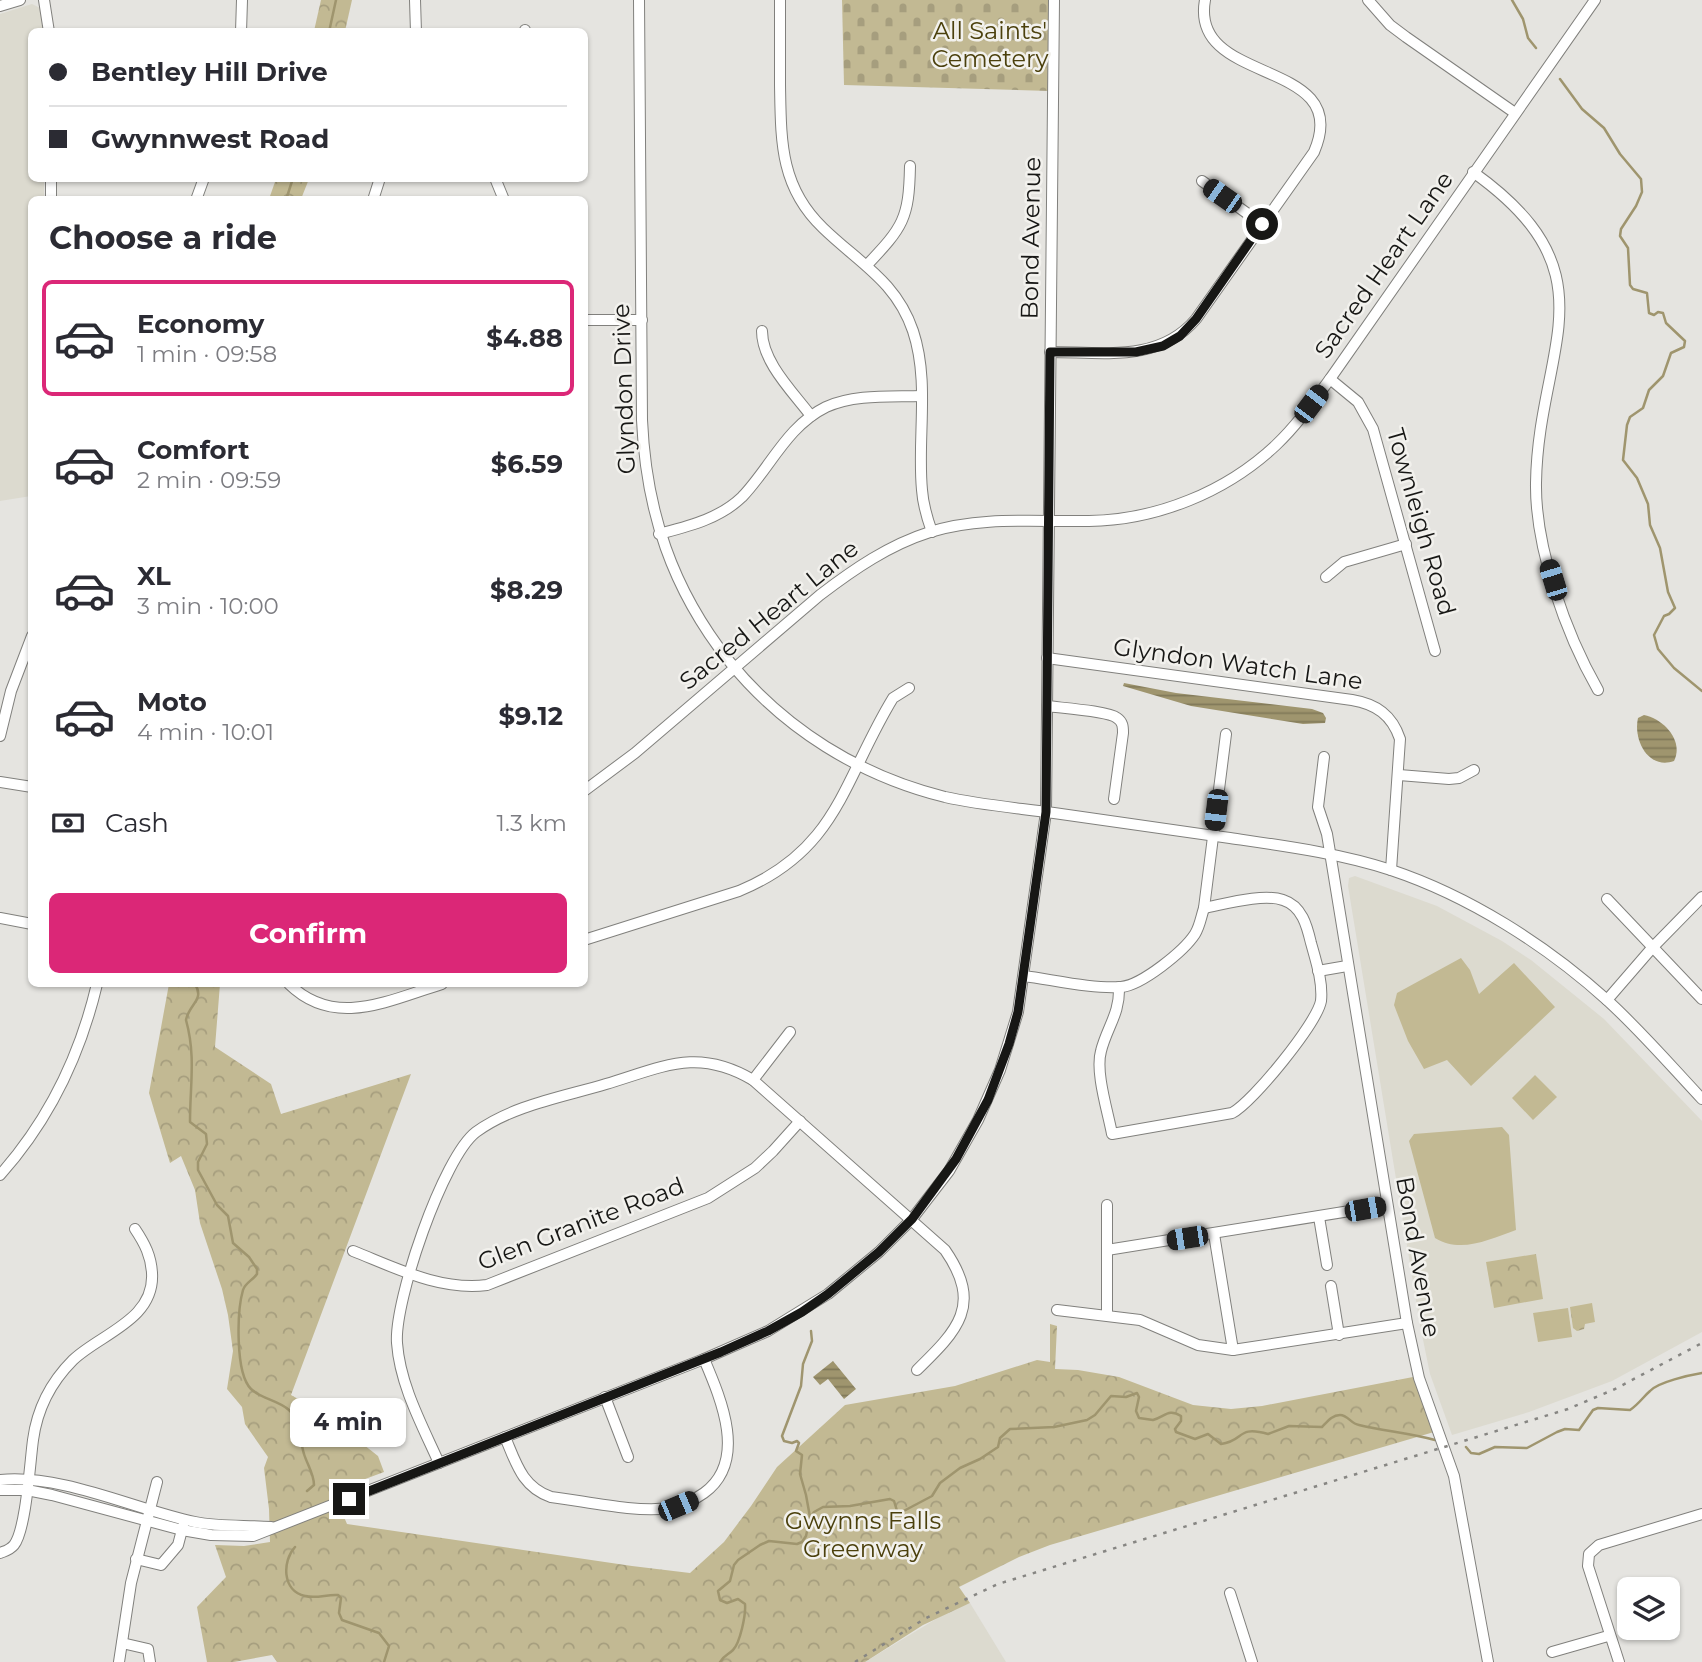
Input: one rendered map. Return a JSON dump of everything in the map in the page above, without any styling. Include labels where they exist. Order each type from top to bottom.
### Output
[{"type":"street","points":[[0,6],[20,0]]},
{"type":"street","points":[[44,0],[48,28]]},
{"type":"street","points":[[242,0],[242,28]]},
{"type":"street","points":[[415,0],[416,28]]},
{"type":"street","name":"Glyndon Drive","points":[[639,0],[643,451],[649,492],[660,534],[697,617],[734,667],[759,695],[824,747],[858,765],[914,788],[947,797],[1329,853],[1391,870],[1461,901],[1511,928],[1564,965],[1607,1000],[1702,1099]]},
{"type":"street","points":[[780,0],[780,131],[785,166],[800,200],[809,213],[893,292],[908,318],[921,366],[922,493],[932,532]]},
{"type":"street","name":"Bond Avenue","points":[[184,1525],[274,1528],[704,1359],[768,1331],[828,1294],[879,1252],[912,1219],[949,1171],[988,1100],[1009,1044],[1024,976],[1046,812],[1054,0]]},
{"type":"street","points":[[1050,352],[1136,352],[1163,346],[1180,336],[1196,319],[1314,152],[1322,130],[1320,112],[1309,95],[1228,53],[1218,45],[1207,30],[1204,19],[1205,0]]},
{"type":"street","points":[[1368,0],[1406,37],[1515,113]]},
{"type":"street","name":"Sacred Heart Lane","points":[[588,788],[635,753],[734,667],[851,572],[901,543],[932,532],[988,522],[1089,521],[1131,517],[1192,499],[1247,468],[1276,445],[1330,379],[1595,0]]},
{"type":"street","points":[[867,265],[892,239],[905,217],[910,166]]},
{"type":"street","points":[[1473,173],[1502,193],[1528,221],[1547,250],[1559,289],[1560,327],[1540,436],[1537,508],[1545,549],[1566,622],[1586,670],[1598,690]]},
{"type":"street","points":[[1202,181],[1262,224]]},
{"type":"street","points":[[588,320],[642,320]]},
{"type":"street","points":[[762,331],[762,344],[768,357],[811,416]]},
{"type":"street","name":"Townleigh Road","points":[[1330,379],[1358,401],[1370,421],[1435,651]]},
{"type":"street","points":[[660,534],[698,523],[733,504],[753,484],[798,427],[825,408],[855,399],[921,396]]},
{"type":"street","points":[[1326,577],[1344,562],[1406,544]]},
{"type":"street","points":[[0,736],[11,691],[28,646]]},
{"type":"street","name":"Glyndon Watch Lane","points":[[1047,658],[1364,702],[1383,712],[1396,729],[1401,752],[1391,870]]},
{"type":"street","points":[[588,939],[728,895],[776,873],[791,863],[818,835],[840,802],[893,698],[909,688]]},
{"type":"street","points":[[1047,706],[1109,714],[1120,720],[1123,733],[1114,799]]},
{"type":"street","points":[[1024,976],[1119,987],[1136,982],[1184,948],[1199,927],[1203,908],[1226,734]]},
{"type":"street","name":"Bond Avenue","points":[[1324,757],[1318,807],[1328,834],[1347,966],[1407,1323],[1419,1378],[1446,1448],[1456,1483],[1488,1662]]},
{"type":"street","points":[[1399,775],[1449,779],[1459,778],[1474,770]]},
{"type":"street","points":[[0,782],[28,786]]},
{"type":"street","points":[[1607,1000],[1652,948],[1702,897]]},
{"type":"street","points":[[1119,987],[1118,1010],[1099,1060],[1112,1134],[1232,1113],[1247,1103],[1315,1018],[1321,999],[1318,971],[1303,918],[1292,904],[1284,900],[1260,898],[1203,908]]},
{"type":"street","points":[[1607,900],[1702,999]]},
{"type":"street","points":[[0,918],[28,923]]},
{"type":"street","points":[[1318,971],[1347,966]]},
{"type":"street","points":[[0,1175],[36,1130],[53,1103],[83,1037],[96,987]]},
{"type":"street","points":[[293,987],[312,1001],[339,1009],[368,1006],[432,987]]},
{"type":"street","points":[[753,1080],[790,1032]]},
{"type":"street","points":[[439,1464],[407,1389],[400,1363],[397,1323],[409,1273],[451,1162],[473,1134],[509,1114],[684,1062],[719,1064],[753,1080],[936,1239],[959,1274],[963,1310],[955,1331],[917,1370]]},
{"type":"street","name":"Glen Granite Road","points":[[353,1251],[439,1283],[457,1286],[488,1285],[708,1198],[755,1168],[774,1152],[800,1121]]},
{"type":"street","points":[[1107,1205],[1107,1315]]},
{"type":"street","points":[[1107,1250],[1387,1205]]},
{"type":"street","points":[[1319,1217],[1327,1265]]},
{"type":"street","points":[[0,1553],[12,1548],[17,1539],[28,1485],[36,1422],[48,1393],[60,1374],[75,1358],[132,1317],[149,1296],[152,1278],[150,1258],[146,1245],[135,1229]]},
{"type":"street","points":[[1214,1234],[1233,1350]]},
{"type":"street","points":[[1331,1286],[1339,1335]]},
{"type":"street","points":[[1057,1310],[1107,1315],[1152,1324],[1198,1345],[1233,1350],[1407,1323]]},
{"type":"street","points":[[505,1437],[526,1480],[540,1493],[551,1497],[632,1507],[658,1509],[678,1506],[697,1498],[710,1488],[718,1478],[726,1459],[728,1438],[723,1409],[704,1359]]},
{"type":"street","points":[[605,1397],[628,1457]]},
{"type":"street","points":[[0,1480],[76,1489],[184,1525],[178,1545],[161,1564],[136,1559]]},
{"type":"street","points":[[119,1662],[136,1559],[157,1482]]},
{"type":"street","points":[[0,1490],[28,1485]]},
{"type":"street","points":[[1619,1662],[1608,1636],[1588,1566],[1589,1554],[1599,1545],[1702,1514]]},
{"type":"street","points":[[1230,1593],[1252,1662]]},
{"type":"street","points":[[1552,1652],[1608,1636]]},
{"type":"street","points":[[122,1643],[148,1648],[150,1662]]},
{"type":"shaded area","points":[[32,4],[40,8],[43,28],[28,28],[28,182],[44,182],[44,196],[28,196],[28,496],[0,501],[0,14]]},
{"type":"shaded area","points":[[1124,683],[1176,693],[1312,709],[1323,713],[1326,718],[1325,723],[1303,724],[1191,706],[1123,686]]},
{"type":"shaded area","points":[[1644,715],[1659,721],[1670,732],[1676,746],[1674,761],[1657,761],[1644,751],[1637,727],[1638,718]]},
{"type":"shaded area","points":[[1355,876],[1437,906],[1531,960],[1604,1019],[1702,1121],[1702,1332],[1612,1381],[1529,1412],[1452,1435],[1430,1374],[1420,1325],[1348,886],[1349,878]]},
{"type":"shaded area","points":[[833,1361],[856,1389],[844,1399],[828,1379],[820,1385],[813,1377]]},
{"type":"shaded area","points":[[970,1603],[1006,1662],[865,1662],[946,1613]]},
{"type":"green space","points":[[321,0],[352,0],[346,28],[315,28]]},
{"type":"green space","name":"All Saints' Cemetery","points":[[842,0],[1052,0],[1050,91],[844,85]]},
{"type":"green space","points":[[275,182],[308,182],[302,196],[270,196]]},
{"type":"green space","points":[[1461,958],[1470,970],[1479,994],[1514,963],[1555,1007],[1471,1086],[1447,1060],[1424,1069],[1408,1041],[1394,1005],[1397,993]]},
{"type":"green space","name":"Gwynns Falls Greenway","points":[[168,987],[220,987],[215,1047],[271,1084],[281,1114],[411,1074],[291,1395],[326,1415],[378,1456],[384,1472],[333,1491],[347,1524],[690,1573],[724,1542],[777,1467],[845,1405],[955,1386],[1037,1360],[1050,1362],[1050,1324],[1057,1326],[1055,1369],[1119,1377],[1193,1405],[1231,1409],[1262,1406],[1413,1377],[1434,1432],[1050,1545],[1019,1557],[959,1587],[970,1603],[923,1625],[865,1662],[277,1662],[272,1655],[234,1662],[207,1662],[197,1607],[226,1577],[215,1545],[244,1546],[270,1542],[264,1468],[268,1457],[245,1424],[242,1407],[227,1389],[233,1351],[222,1289],[200,1223],[195,1190],[181,1156],[170,1163],[149,1093]]},
{"type":"green space","points":[[1535,1075],[1557,1097],[1533,1120],[1512,1098]]},
{"type":"green space","points":[[1502,1127],[1509,1135],[1516,1230],[1465,1245],[1445,1243],[1435,1238],[1409,1141],[1414,1134]]},
{"type":"green space","points":[[1536,1254],[1543,1299],[1494,1308],[1486,1262]]},
{"type":"green space","points":[[1592,1303],[1595,1322],[1585,1324],[1584,1329],[1577,1331],[1573,1328],[1570,1307]]},
{"type":"green space","points":[[1568,1308],[1572,1337],[1538,1342],[1533,1313]]},
{"type":"waterway","points":[[330,28],[336,0]]},
{"type":"waterway","points":[[1512,0],[1523,19],[1528,38],[1536,48]]},
{"type":"waterway","points":[[1560,79],[1582,109],[1604,128],[1620,154],[1641,179],[1642,192],[1621,229],[1620,236],[1628,248],[1630,285],[1633,289],[1647,293],[1649,313],[1663,313],[1666,323],[1685,341],[1684,347],[1671,353],[1663,376],[1649,390],[1643,408],[1630,417],[1623,460],[1637,478],[1648,504],[1650,525],[1660,548],[1668,592],[1675,608],[1664,616],[1654,635],[1658,649],[1674,668],[1702,691]]},
{"type":"waterway","points":[[287,196],[292,182]]},
{"type":"waterway","points":[[197,987],[197,998],[186,1020],[192,1058],[190,1122],[206,1134],[207,1144],[198,1162],[198,1170],[217,1205],[228,1216],[233,1243],[249,1257],[257,1269],[257,1274],[244,1288],[241,1300],[239,1341],[242,1370],[251,1389],[285,1407],[296,1420],[314,1481],[314,1485],[307,1491]]},
{"type":"waterway","points":[[810,1517],[800,1474],[802,1455],[796,1451],[799,1443],[784,1441],[782,1436],[801,1386],[803,1364],[812,1341],[811,1331]]},
{"type":"waterway","points":[[1466,1447],[1471,1453],[1479,1454],[1495,1447],[1527,1448],[1565,1429],[1579,1430],[1593,1410],[1630,1410],[1654,1388],[1674,1379],[1702,1373]]},
{"type":"waterway","points":[[720,1662],[738,1641],[745,1604],[738,1599],[727,1603],[720,1600],[718,1591],[730,1581],[738,1560],[760,1545],[769,1541],[797,1544],[802,1542],[810,1518],[823,1507],[850,1506],[890,1499],[894,1501],[898,1514],[932,1496],[940,1483],[960,1468],[998,1447],[1000,1438],[1010,1429],[1054,1427],[1087,1420],[1095,1415],[1111,1396],[1126,1397],[1137,1393],[1139,1397],[1136,1411],[1139,1418],[1153,1420],[1170,1413],[1177,1414],[1181,1416],[1181,1421],[1175,1429],[1176,1432],[1195,1439],[1208,1434],[1221,1444],[1234,1440],[1245,1432],[1268,1434],[1289,1426],[1322,1427],[1337,1415],[1345,1416],[1356,1424],[1435,1440]]},
{"type":"waterway","points":[[295,1547],[286,1567],[286,1575],[292,1588],[309,1597],[338,1595],[341,1598],[339,1613],[342,1620],[379,1633],[389,1646],[384,1662]]},
{"type":"railway","points":[[855,1662],[926,1618],[998,1584],[1568,1409],[1615,1389],[1702,1343]]},
{"type":"route","points":[[349,1499],[704,1359],[768,1331],[828,1294],[879,1252],[912,1219],[949,1171],[988,1100],[1018,1012],[1046,812],[1050,352],[1136,352],[1163,346],[1180,336],[1196,319],[1262,224]]}]
